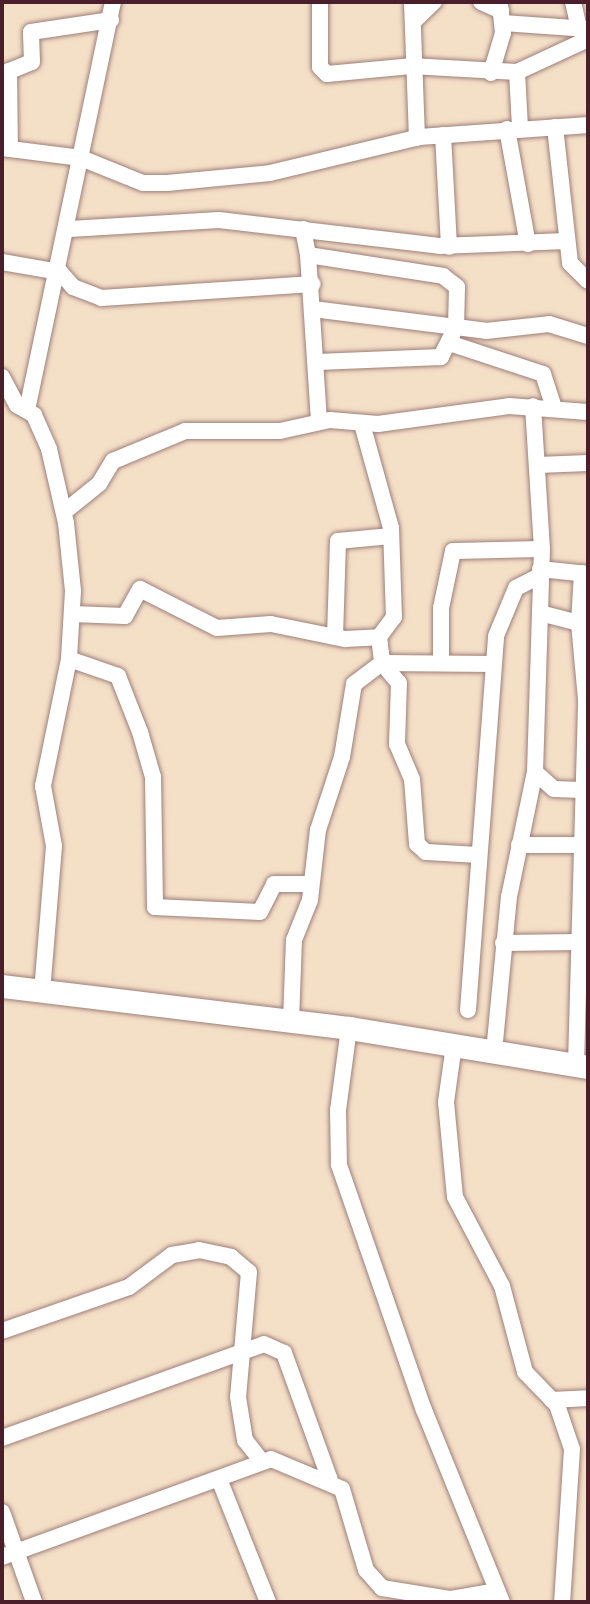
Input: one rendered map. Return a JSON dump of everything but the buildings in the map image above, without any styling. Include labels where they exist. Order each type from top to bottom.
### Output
[{"type":"street","points":[[27,410],[70,229],[81,158],[113,2]]},
{"type":"street","points":[[320,2],[324,73],[411,66],[491,73],[517,72],[585,32]]},
{"type":"street","points":[[412,2],[414,21],[411,66],[417,138]]},
{"type":"street","points":[[414,21],[434,2]]},
{"type":"street","points":[[481,2],[501,12],[585,32]]},
{"type":"street","points":[[573,2],[585,32]]},
{"type":"street","points":[[491,73],[501,12]]},
{"type":"street","points":[[111,20],[31,32],[32,62],[5,72],[6,148],[81,158],[143,183],[167,183],[270,173],[417,138],[588,125]]},
{"type":"street","points":[[517,72],[514,129],[528,244]]},
{"type":"street","points":[[555,127],[570,264],[588,281]]},
{"type":"street","points":[[443,135],[449,247]]},
{"type":"street","points":[[70,229],[219,220],[449,247],[567,241]]},
{"type":"street","points":[[303,229],[313,284],[319,421]]},
{"type":"street","points":[[308,255],[447,278],[457,287],[456,327],[452,344],[437,359],[317,362]]},
{"type":"street","points":[[2,262],[60,272],[73,288],[102,298],[313,284]]},
{"type":"street","points":[[313,309],[502,331],[545,324],[588,335]]},
{"type":"street","points":[[452,344],[543,374],[554,408]]},
{"type":"street","points":[[2,377],[27,410],[49,449],[64,512],[72,614],[69,659],[43,786],[54,846],[42,991]]},
{"type":"street","points":[[64,512],[99,484],[113,461],[175,435],[280,430],[319,421],[362,424],[533,406],[588,412]]},
{"type":"street","points":[[494,1052],[503,943],[519,845],[535,772],[542,549],[533,406]]},
{"type":"street","points":[[362,424],[391,536],[394,617],[379,637],[382,663],[399,683],[397,744],[413,783],[418,847],[479,855]]},
{"type":"street","points":[[538,465],[588,463]]},
{"type":"street","points":[[335,637],[338,541],[391,536]]},
{"type":"street","points":[[441,661],[441,608],[453,551],[542,549]]},
{"type":"street","points":[[2,986],[349,1028],[582,1065],[587,699],[582,635],[585,574],[540,572],[513,594],[498,626],[468,1010]]},
{"type":"street","points":[[72,614],[125,617],[140,590],[217,628],[271,624],[335,637],[379,637]]},
{"type":"street","points":[[540,613],[582,635]]},
{"type":"street","points":[[69,659],[118,676],[140,732],[153,777],[155,907],[260,912],[274,884],[311,884]]},
{"type":"street","points":[[291,1021],[294,940],[311,884],[322,808],[337,774],[354,684],[382,663],[441,661],[493,664]]},
{"type":"street","points":[[535,772],[552,788],[586,790]]},
{"type":"street","points":[[519,845],[584,845]]},
{"type":"street","points":[[503,943],[582,943]]},
{"type":"street","points":[[2,1331],[129,1287],[173,1255],[199,1251],[231,1257],[249,1272],[239,1353],[240,1425],[260,1458],[330,1480],[342,1489],[366,1570],[385,1595],[451,1599],[500,1597],[424,1410],[339,1165],[338,1110],[349,1028]]},
{"type":"street","points":[[454,1045],[446,1102],[455,1197],[502,1286],[525,1372],[552,1400],[572,1456],[563,1505],[562,1602]]},
{"type":"street","points":[[2,1438],[264,1344],[284,1353],[330,1480]]},
{"type":"street","points":[[552,1400],[588,1398]]},
{"type":"street","points":[[9,1555],[219,1479],[260,1458]]},
{"type":"street","points":[[219,1479],[268,1602]]},
{"type":"street","points":[[2,1512],[9,1555],[34,1602]]}]
